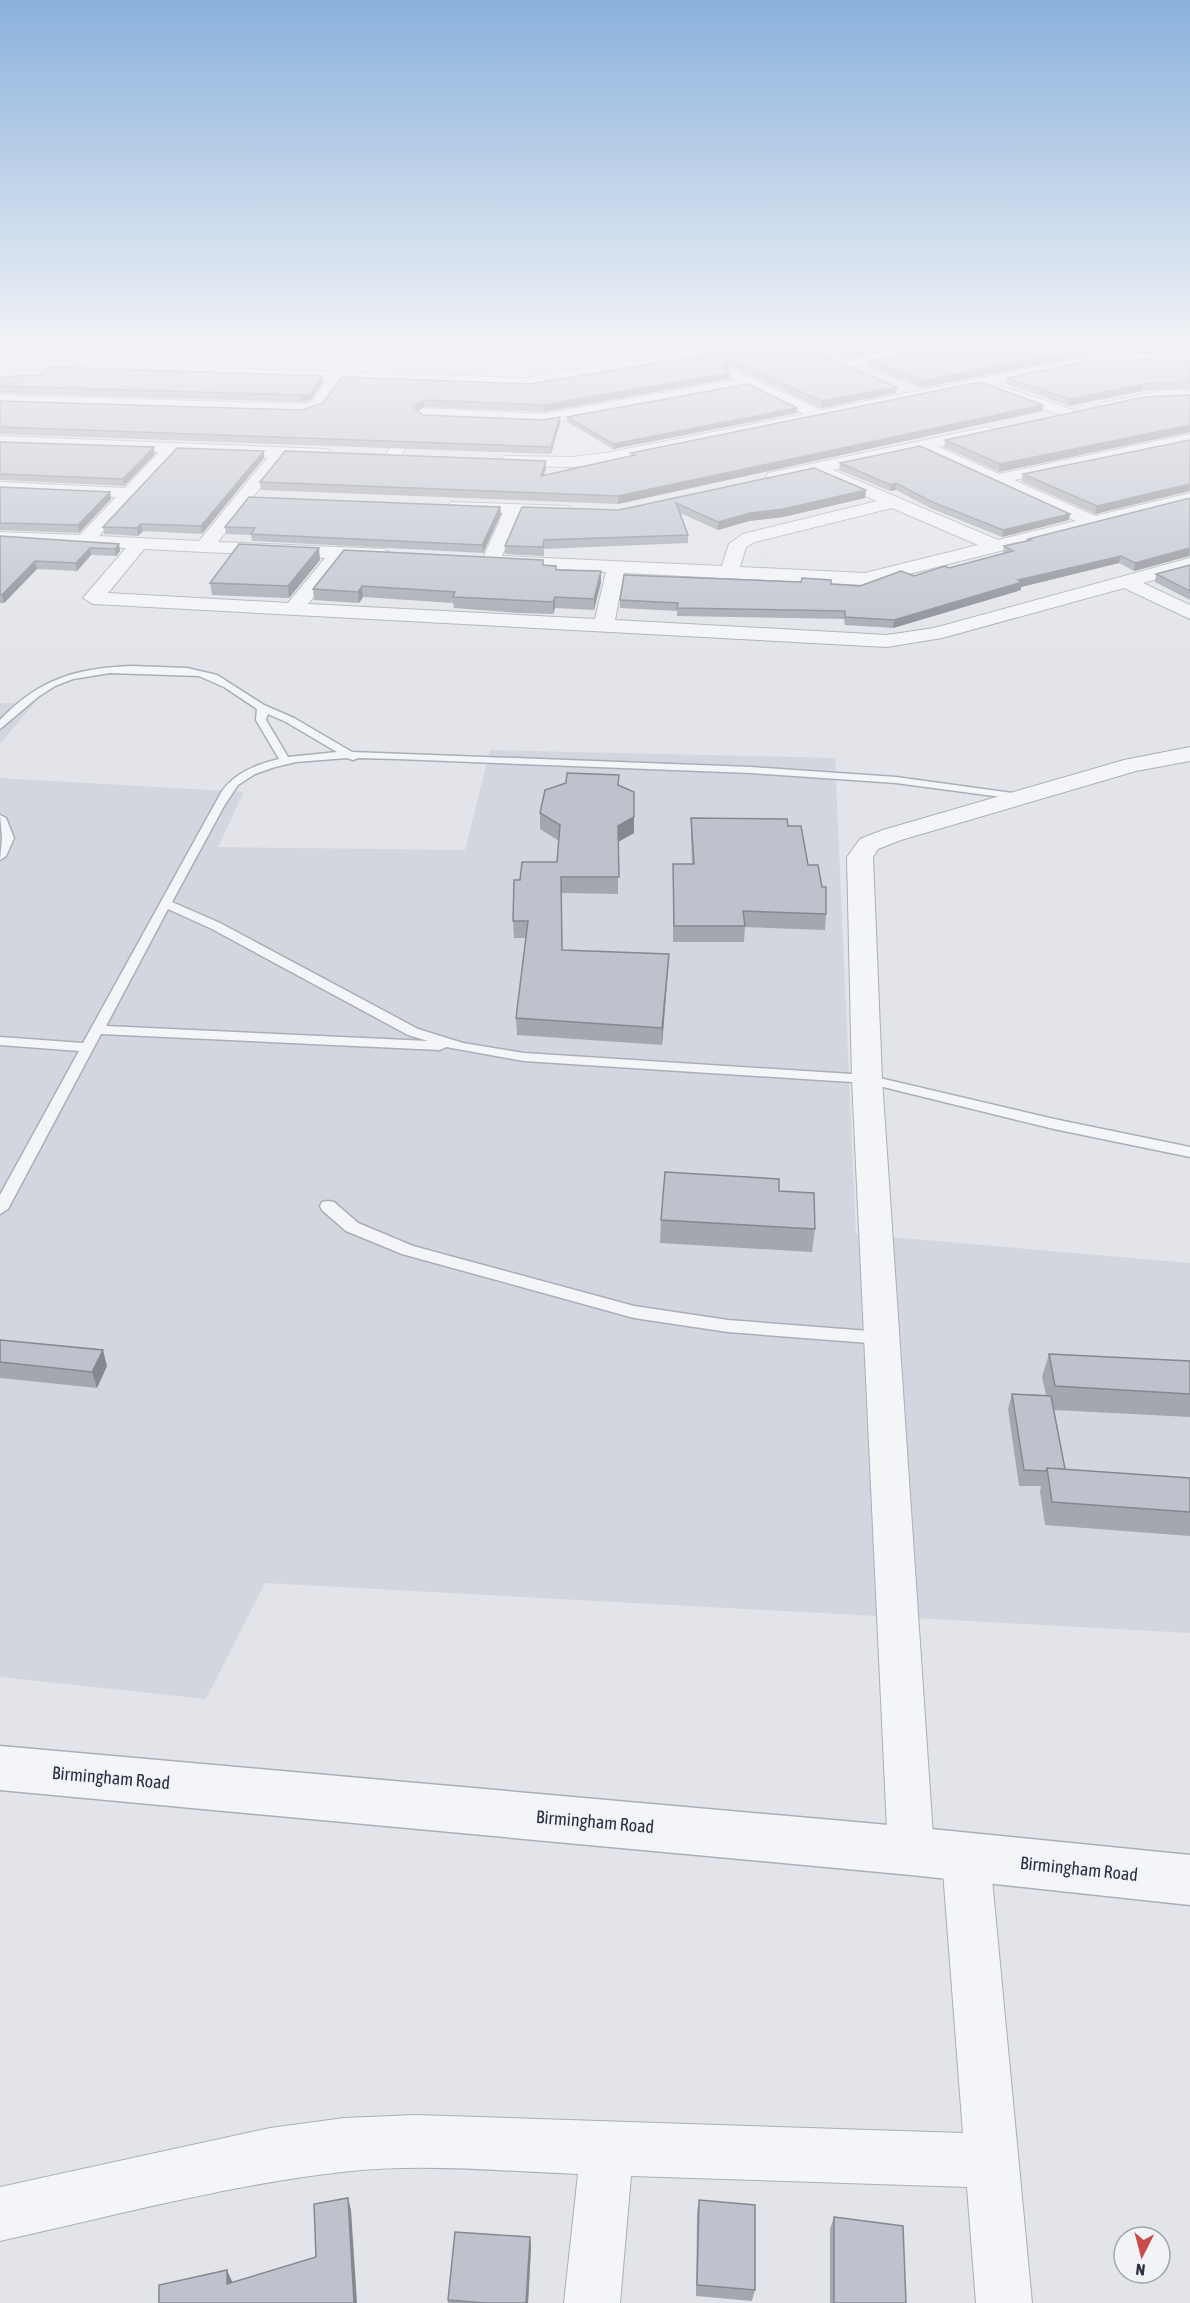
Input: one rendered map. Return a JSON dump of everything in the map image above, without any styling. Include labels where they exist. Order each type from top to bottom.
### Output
[{"type":"street","points":[[85,541],[170,450]]},
{"type":"street","points":[[239,450],[348,454]]},
{"type":"street","points":[[392,450],[387,456],[416,457]]},
{"type":"street","points":[[486,460],[573,462],[642,450]]},
{"type":"street","points":[[759,481],[901,450]]},
{"type":"street","points":[[933,450],[1093,522]]},
{"type":"street","points":[[997,479],[1135,450]]},
{"type":"street","points":[[204,547],[280,452]]},
{"type":"street","points":[[815,468],[995,546]]},
{"type":"street","points":[[0,487],[130,493]]},
{"type":"street","points":[[244,497],[267,498]]},
{"type":"street","points":[[467,559],[865,579],[1186,501]]},
{"type":"street","points":[[729,572],[738,544],[749,538],[894,502]]},
{"type":"street","points":[[443,505],[585,511]]},
{"type":"street","points":[[491,560],[514,508]]},
{"type":"street","points":[[0,537],[397,556]]},
{"type":"street","points":[[139,544],[93,598],[604,624],[847,640],[915,639],[1190,564]]},
{"type":"street","points":[[294,608],[339,552]]},
{"type":"street","points":[[604,624],[616,567]]},
{"type":"street","points":[[1125,581],[1190,613]]},
{"type":"street","points":[[910,1851],[867,1079],[860,857],[869,844],[892,835],[1132,765],[1190,754]]},
{"type":"street","name":"Birmingham Road","points":[[0,1768],[910,1851],[1190,1880]]},
{"type":"street","points":[[966,1858],[1004,2303]]},
{"type":"street","points":[[0,2214],[270,2155],[344,2145],[415,2142],[991,2161]]},
{"type":"street","points":[[592,2303],[608,2150]]},
{"type":"lane","points":[[0,726],[27,697],[61,680],[92,671],[119,669],[204,674],[225,682],[262,708],[286,718],[353,756]]},
{"type":"lane","points":[[262,708],[261,720],[285,761]]},
{"type":"lane","points":[[0,1209],[218,806],[234,783],[257,770],[285,761],[353,756],[418,756],[751,770],[896,780],[1026,797]]},
{"type":"lane","points":[[0,818],[8,838],[0,856]]},
{"type":"lane","points":[[165,903],[216,926],[413,1032],[461,1047]]},
{"type":"lane","points":[[97,1030],[461,1047],[524,1057],[867,1079],[1054,1124],[1190,1152]]},
{"type":"lane","points":[[0,1041],[87,1047]]},
{"type":"lane","points":[[328,1206],[352,1227],[408,1250],[634,1312],[728,1326],[882,1338]]},
{"type":"shaded area","points":[[0,703],[34,704],[0,744]]},
{"type":"shaded area","points":[[490,750],[835,758],[856,1234],[1190,1263],[1190,1633],[265,1583],[206,1699],[0,1677],[0,778],[244,792],[218,847],[465,850]]},
{"type":"building","points":[[0,450],[151,450],[123,479],[0,474]]},
{"type":"building","points":[[175,450],[264,451],[201,526],[141,524],[137,528],[103,527]]},
{"type":"building","points":[[643,450],[831,450],[618,496],[260,482],[285,451],[546,461],[541,476],[635,455],[631,453]]},
{"type":"building","points":[[899,450],[930,450],[1070,514],[1003,530],[930,501],[896,483],[891,485],[840,463]]},
{"type":"building","points":[[969,450],[1066,450],[1000,464]]},
{"type":"building","points":[[1139,450],[1190,450],[1190,484],[1097,506],[1023,474]]},
{"type":"building","points":[[814,468],[866,490],[783,509],[750,513],[718,522],[676,503],[688,535],[544,540],[543,547],[505,546],[522,507],[619,510]]},
{"type":"building","points":[[0,487],[110,492],[78,525],[0,523]]},
{"type":"building","points":[[249,497],[500,507],[482,545],[251,534],[255,528],[225,527]]},
{"type":"building","points":[[1190,498],[1190,548],[1135,563],[1121,556],[1018,580],[1022,582],[894,620],[845,617],[845,611],[677,608],[678,603],[620,600],[624,575],[801,582],[802,578],[831,580],[831,584],[860,586],[901,571],[914,576],[945,566],[949,568],[1013,551],[1004,546]]},
{"type":"building","points":[[0,536],[119,544],[115,549],[90,548],[76,563],[35,561],[0,595]]},
{"type":"building","points":[[239,544],[319,548],[288,586],[210,583]]},
{"type":"building","points":[[344,550],[543,560],[543,565],[556,566],[556,570],[601,571],[594,599],[555,597],[553,602],[453,597],[455,592],[362,586],[358,592],[313,589]]},
{"type":"building","points":[[1190,565],[1190,591],[1156,574]]},
{"type":"building","points":[[567,773],[619,775],[618,785],[634,792],[634,817],[618,826],[619,877],[561,877],[562,950],[669,954],[662,1028],[516,1018],[528,921],[513,921],[514,880],[520,880],[522,862],[557,862],[560,825],[540,813],[545,790],[566,783]]},
{"type":"building","points":[[691,818],[787,819],[788,826],[801,826],[808,865],[818,865],[822,887],[826,887],[826,914],[743,911],[745,926],[674,926],[673,864],[694,864]]},
{"type":"building","points":[[665,1172],[779,1179],[779,1191],[814,1193],[815,1229],[661,1220]]},
{"type":"building","points":[[0,1340],[103,1350],[92,1372],[0,1362]]},
{"type":"building","points":[[1049,1354],[1190,1361],[1190,1394],[1055,1386]]},
{"type":"building","points":[[1012,1394],[1051,1396],[1065,1469],[1024,1470]]},
{"type":"building","points":[[1047,1468],[1190,1478],[1190,1512],[1052,1502]]},
{"type":"building","points":[[348,2198],[354,2303],[159,2303],[159,2285],[227,2270],[227,2284],[316,2257],[314,2204]]},
{"type":"building","points":[[699,2200],[755,2205],[755,2290],[697,2285]]},
{"type":"building","points":[[834,2217],[903,2226],[906,2303],[834,2303]]},
{"type":"building","points":[[455,2232],[530,2237],[526,2303],[448,2300]]}]
